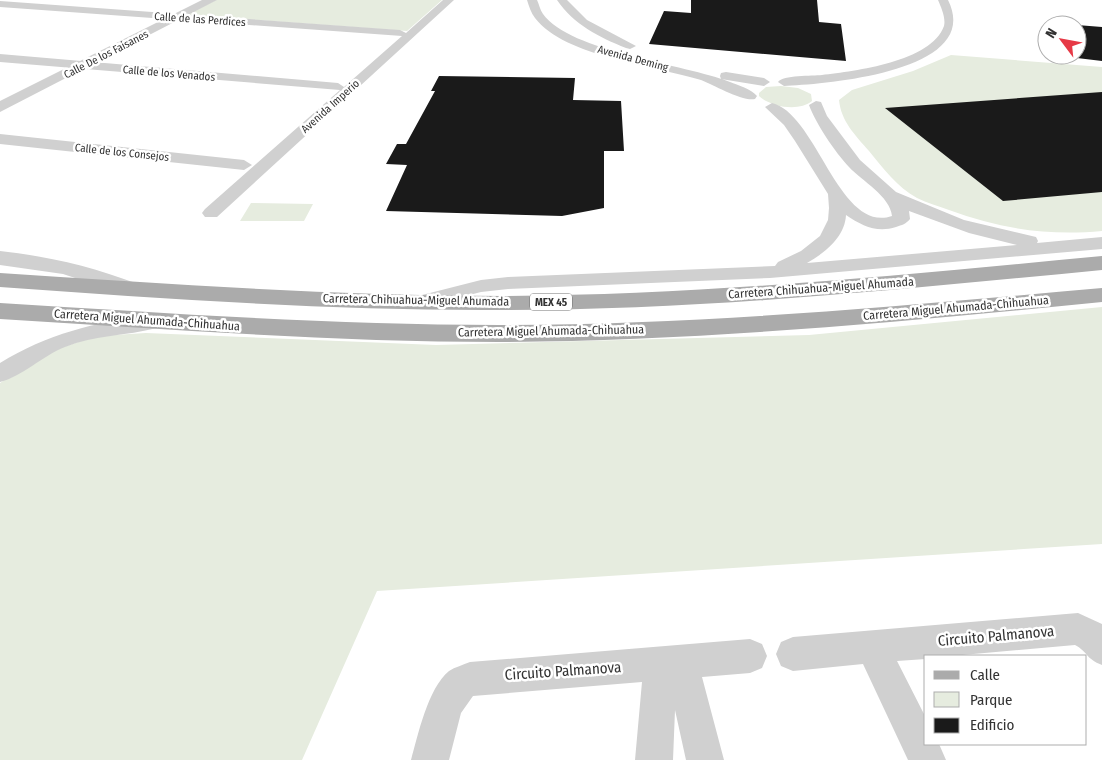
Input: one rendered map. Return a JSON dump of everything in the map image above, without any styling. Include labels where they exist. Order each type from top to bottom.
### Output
[{"type":"main road","name":"Carretera Chihuahua-Miguel Ahumada","points":[[0,280],[271,297],[418,302],[576,302],[694,297],[843,287],[1102,263]]},
{"type":"main road","name":"Carretera Miguel Ahumada-Chihuahua","points":[[0,311],[280,329],[407,333],[570,332],[741,326],[899,314],[1102,295]]},
{"type":"street","name":"Calle De los Faisanes","points":[[0,96],[195,0]]},
{"type":"street","name":"Calle De los Faisanes","points":[[0,107],[211,0]]},
{"type":"street","name":"Avenida Imperio","points":[[212,213],[449,0]]},
{"type":"street","name":"Avenida Deming","points":[[532,0],[533,8],[539,19],[554,30],[577,42],[719,82],[772,107]]},
{"type":"street","name":"Avenida Deming","points":[[562,0],[574,14],[587,24],[639,50],[692,69],[764,82],[784,82]]},
{"type":"street","points":[[784,82],[856,76],[910,59],[936,46],[944,38],[949,27],[949,15],[943,0]]},
{"type":"street","name":"Calle de las Perdices","points":[[0,4],[400,33]]},
{"type":"street","name":"Calle de los Venados","points":[[0,58],[338,87]]},
{"type":"street","points":[[772,107],[814,102],[856,76]]},
{"type":"street","points":[[750,96],[748,92],[750,88],[764,82]]},
{"type":"street","points":[[784,82],[816,91],[820,96],[814,102]]},
{"type":"street","points":[[772,107],[795,129],[836,195],[862,219],[884,224],[895,223],[901,220],[902,215],[888,195],[854,163],[820,116],[814,102]]},
{"type":"street","name":"Calle de los Consejos","points":[[0,139],[244,165]]},
{"type":"street","points":[[770,272],[812,252],[828,238],[837,224],[840,209],[836,195]]},
{"type":"street","points":[[888,195],[957,224],[1026,241],[1067,246]]},
{"type":"street","points":[[418,302],[481,286],[508,283],[770,272],[1102,243]]},
{"type":"street","points":[[0,258],[34,261],[85,271],[130,289]]},
{"type":"street","points":[[0,374],[30,354],[75,334],[101,328],[159,321]]},
{"type":"street","name":"Circuito Palmanova","points":[[793,654],[1078,629],[1093,636],[1102,649]]},
{"type":"street","points":[[873,648],[927,760]]},
{"type":"street","name":"Circuito Palmanova","points":[[430,760],[449,699],[461,681],[750,656]]},
{"type":"street","points":[[654,760],[670,663]]},
{"type":"street","points":[[670,663],[705,760]]},
{"type":"green space","points":[[216,0],[442,0],[407,31],[187,15]]},
{"type":"green space","points":[[951,55],[1037,62],[1037,65],[1102,67],[1102,231],[1044,232],[987,222],[917,198],[897,183],[849,127],[840,108],[839,100],[852,90],[913,71]]},
{"type":"green space","points":[[766,87],[798,88],[811,94],[812,101],[800,106],[785,107],[771,103],[759,96],[759,93]]},
{"type":"green space","points":[[251,203],[313,204],[304,221],[240,221]]},
{"type":"green space","points":[[1102,307],[1102,544],[377,591],[302,760],[0,760],[0,383],[45,353],[97,336],[146,333],[436,345],[809,335]]},
{"type":"building","points":[[691,0],[817,0],[819,22],[841,24],[846,61],[649,44],[664,11],[691,13]]},
{"type":"building","points":[[1087,26],[1102,27],[1102,61],[1087,59]]},
{"type":"building","points":[[439,76],[575,78],[573,100],[621,101],[624,151],[604,151],[604,208],[562,216],[386,211],[407,165],[386,164],[397,144],[406,144],[435,91],[431,91]]},
{"type":"building","points":[[1102,92],[1102,192],[1003,201],[885,108]]}]
